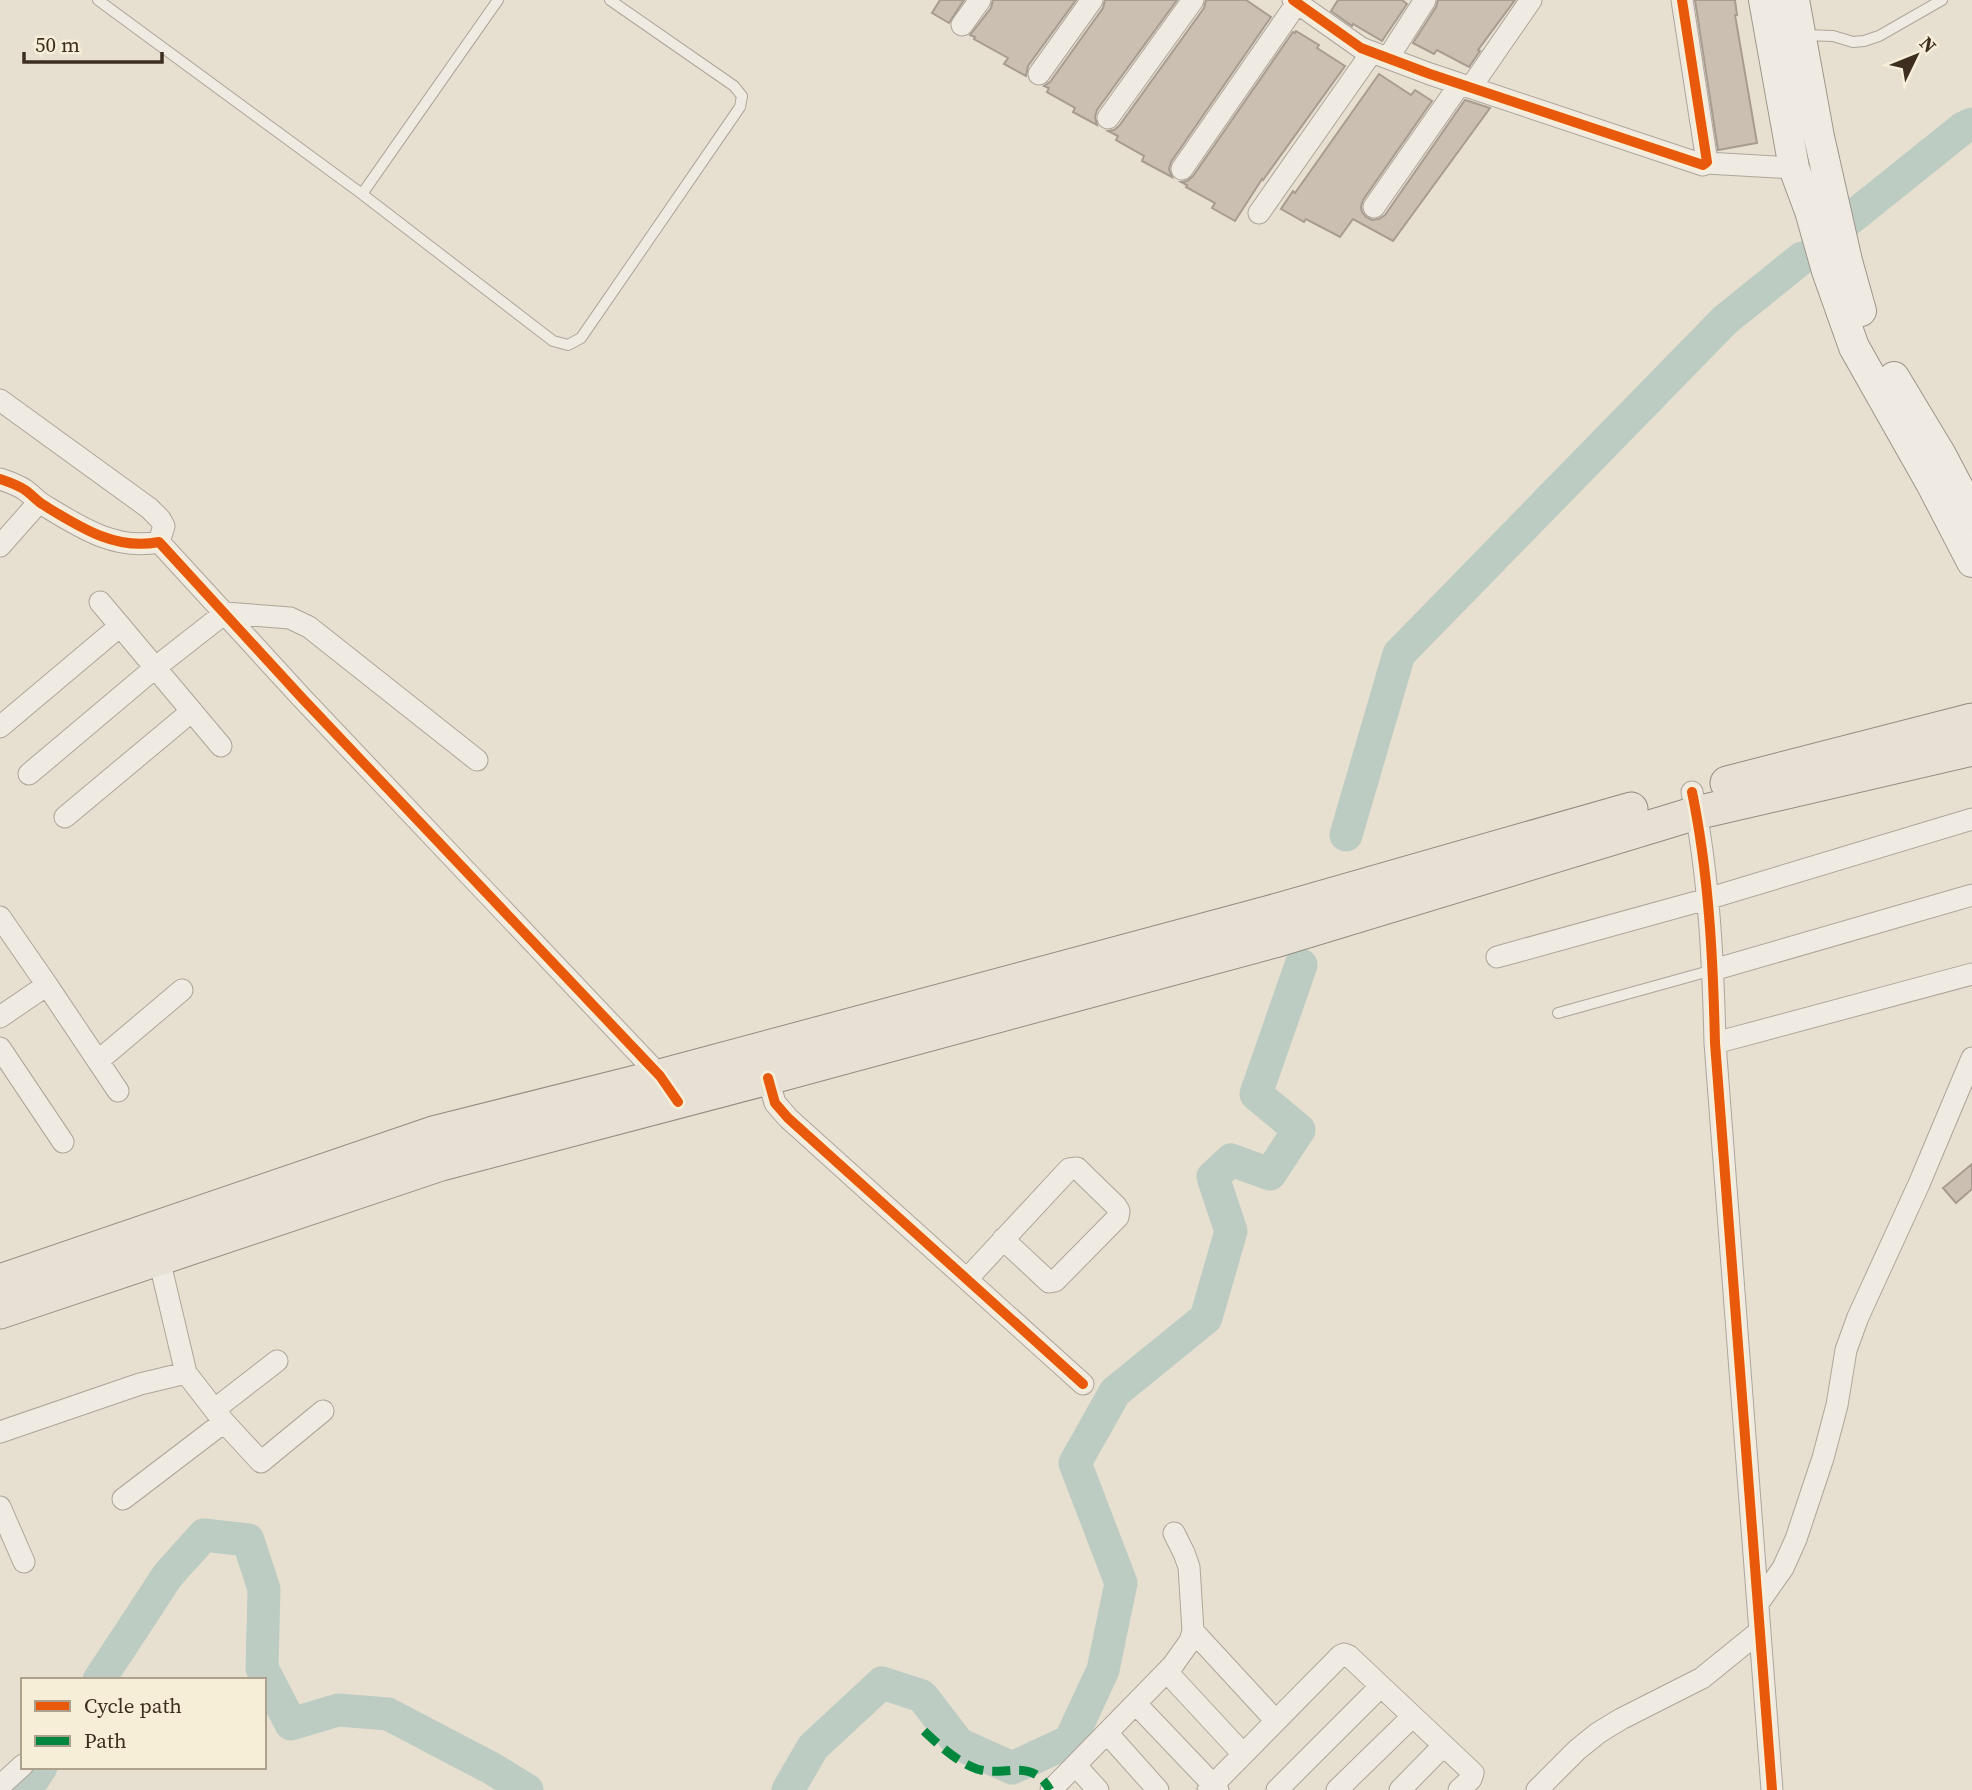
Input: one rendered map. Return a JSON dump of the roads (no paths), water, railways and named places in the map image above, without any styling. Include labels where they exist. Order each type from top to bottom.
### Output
[{"type":"main road","points":[[1764,0],[1794,168],[1854,346],[1972,562]]},
{"type":"main road","points":[[1794,0],[1825,163],[1857,298],[1880,355],[1941,455],[1972,514]]},
{"type":"main road","points":[[1794,168],[1825,163]]},
{"type":"main road","points":[[0,1312],[669,1089],[1267,913],[1694,802],[1972,720]]},
{"type":"main road","points":[[0,1281],[433,1133],[669,1089],[768,1078],[1278,940],[1694,802],[1972,749]]},
{"type":"street","points":[[962,25],[981,0]]},
{"type":"street","points":[[1039,74],[1092,0]]},
{"type":"street","points":[[1108,118],[1193,0]]},
{"type":"street","points":[[1259,212],[1425,0]]},
{"type":"street","points":[[1374,206],[1531,0]]},
{"type":"street","points":[[1682,0],[1706,163]]},
{"type":"street","points":[[1182,169],[1303,4],[1361,48],[1703,165],[1794,168]]},
{"type":"street","points":[[0,400],[149,508],[164,526],[159,542]]},
{"type":"street","points":[[0,479],[25,490],[39,502],[96,535],[122,544],[147,545],[159,542]]},
{"type":"street","points":[[0,547],[39,502]]},
{"type":"street","points":[[159,542],[669,1089]]},
{"type":"street","points":[[100,602],[221,746]]},
{"type":"street","points":[[29,774],[225,613],[290,618],[309,627],[477,760]]},
{"type":"street","points":[[0,727],[121,626]]},
{"type":"street","points":[[65,817],[192,711]]},
{"type":"street","points":[[1694,802],[1707,898],[1713,970],[1715,1043],[1772,1790]]},
{"type":"street","points":[[1497,957],[1972,819]]},
{"type":"street","points":[[1713,970],[1972,895]]},
{"type":"street","points":[[0,917],[118,1091]]},
{"type":"street","points":[[1715,1043],[1972,974]]},
{"type":"street","points":[[0,1017],[47,985]]},
{"type":"street","points":[[98,1061],[182,990]]},
{"type":"street","points":[[0,1048],[63,1142]]},
{"type":"street","points":[[1759,1602],[1783,1568],[1809,1504],[1837,1405],[1846,1350],[1858,1317],[1920,1184],[1972,1058]]},
{"type":"street","points":[[768,1078],[775,1103],[788,1118],[1083,1384]]},
{"type":"street","points":[[967,1279],[1003,1239],[1069,1169],[1077,1168],[1119,1211],[1118,1217],[1055,1280],[1049,1282],[1003,1239]]},
{"type":"street","points":[[159,1259],[186,1373],[261,1462],[323,1411]]},
{"type":"street","points":[[123,1499],[220,1416],[277,1360]]},
{"type":"street","points":[[0,1432],[140,1384],[186,1373]]},
{"type":"street","points":[[0,1507],[24,1562]]},
{"type":"street","points":[[1051,1790],[1137,1705],[1184,1651],[1193,1631],[1189,1567],[1174,1533]]},
{"type":"street","points":[[1193,1631],[1276,1721]]},
{"type":"street","points":[[1537,1790],[1598,1733],[1702,1678],[1760,1631]]},
{"type":"street","points":[[1137,1705],[1213,1788],[1344,1654],[1473,1773],[1460,1790]]},
{"type":"street","points":[[1167,1672],[1244,1754]]},
{"type":"street","points":[[1277,1790],[1380,1687]]},
{"type":"street","points":[[1338,1790],[1412,1717]]},
{"type":"street","points":[[1108,1734],[1158,1790]]},
{"type":"street","points":[[1400,1790],[1444,1746]]},
{"type":"street","points":[[1076,1766],[1098,1790]]},
{"type":"street","points":[[0,1786],[21,1767]]},
{"type":"lane","points":[[98,0],[362,194],[554,341],[568,345],[581,338],[740,107],[742,96],[734,86],[610,0]]},
{"type":"lane","points":[[362,194],[498,0]]},
{"type":"lane","points":[[1800,35],[1823,35],[1853,42],[1864,41],[1880,36],[1942,0]]},
{"type":"lane","points":[[1558,1013],[1713,970]]},
{"type":"waterway","points":[[1846,222],[1963,128],[1972,124]]},
{"type":"waterway","points":[[1346,835],[1399,654],[1725,320],[1802,258]]},
{"type":"waterway","points":[[788,1790],[813,1747],[882,1683],[922,1696],[959,1744],[1012,1768],[1070,1741],[1103,1670],[1121,1583],[1075,1463],[1115,1392],[1206,1318],[1231,1231],[1213,1177],[1231,1160],[1270,1174],[1299,1130],[1256,1094],[1301,965]]},
{"type":"waterway","points":[[100,1678],[168,1575],[204,1535],[248,1540],[264,1589],[262,1668],[291,1724],[338,1710],[388,1714],[527,1790]]},
{"type":"waterway","points":[[26,1790],[40,1769]]}]
